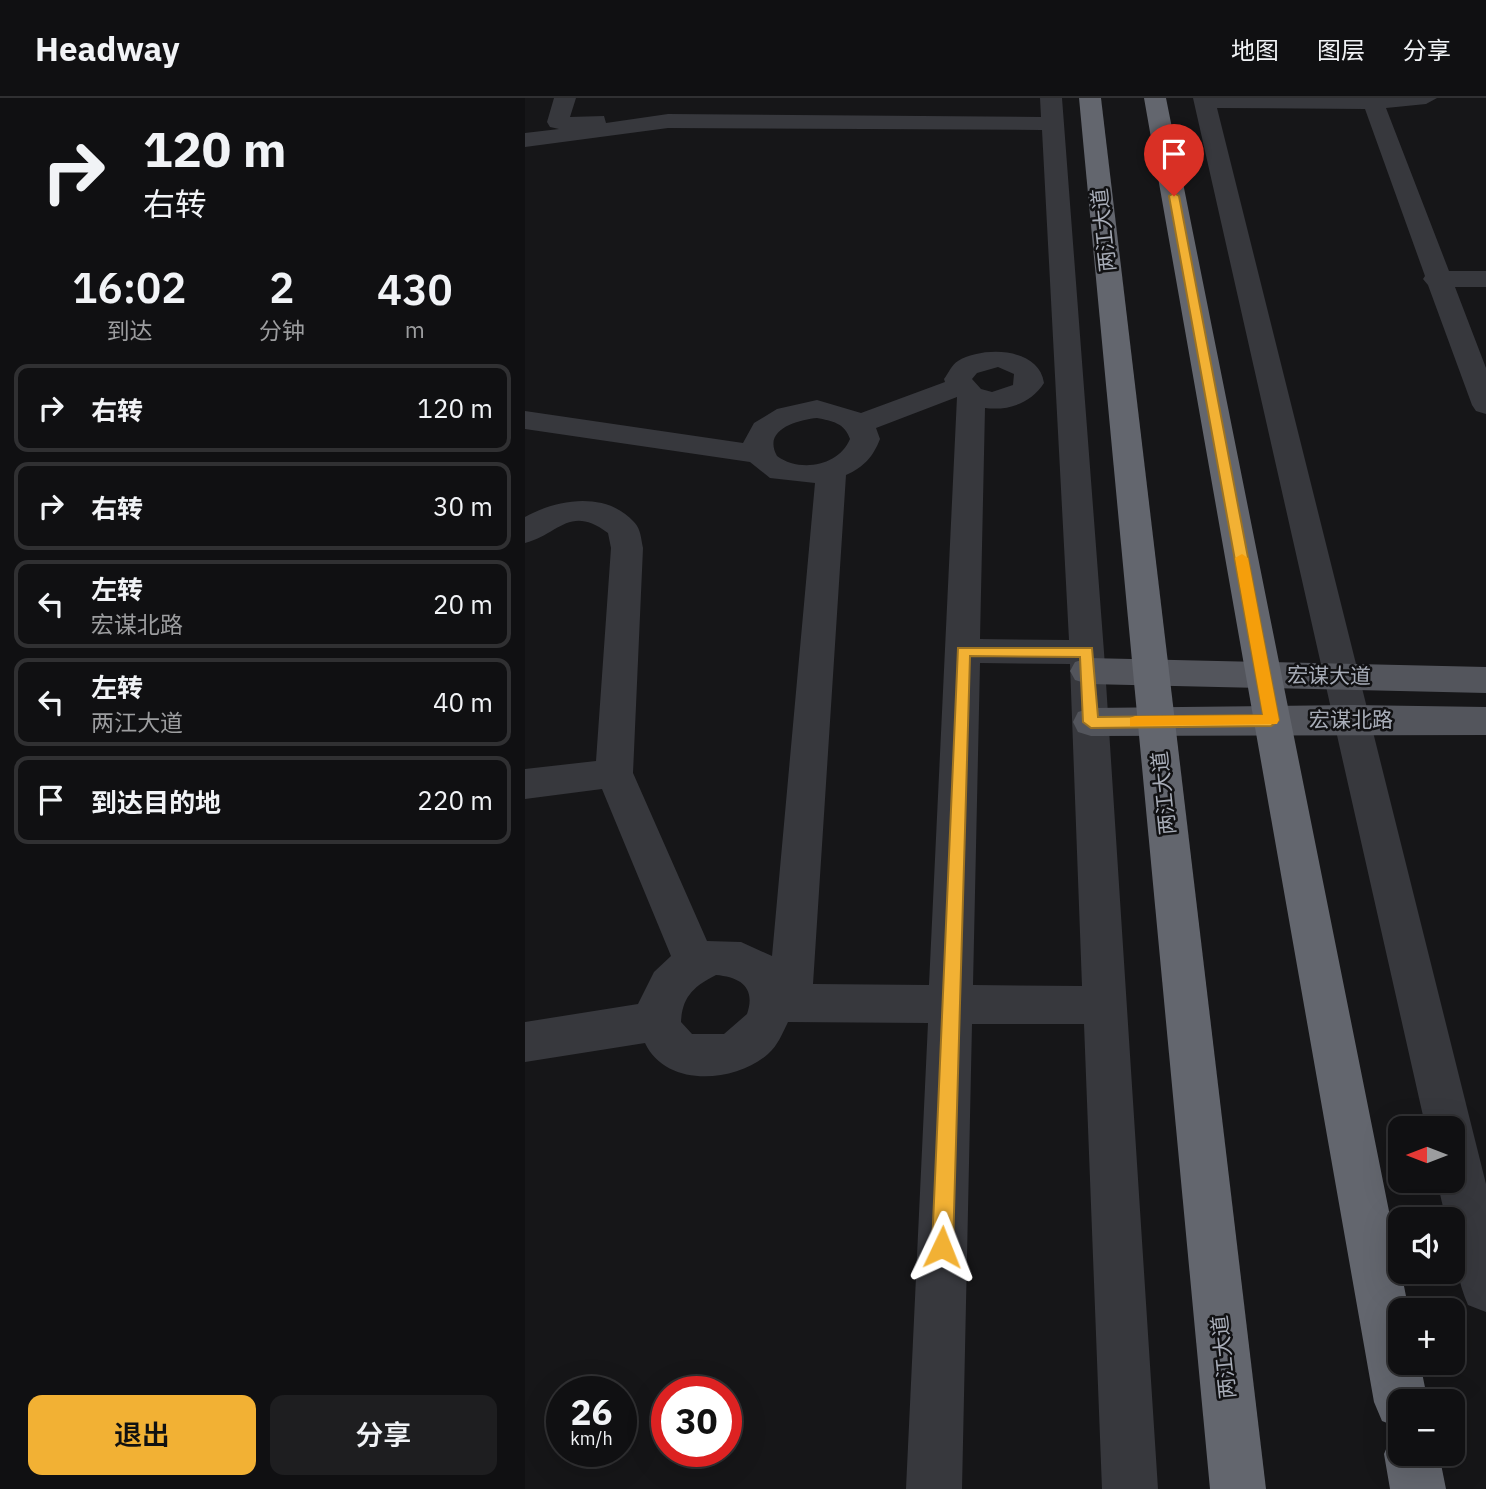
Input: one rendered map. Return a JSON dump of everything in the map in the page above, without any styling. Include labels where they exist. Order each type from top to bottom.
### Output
[{"type":"highway","name":"两江大道","points":[[1090,98],[1238,1489]]},
{"type":"highway","points":[[1155,98],[1399,1389]]},
{"type":"highway","points":[[1413,1466],[1418,1489]]},
{"type":"main road","name":"宏谋大道","points":[[1087,661],[1151,672],[1486,680]]},
{"type":"main road","name":"宏谋北路","points":[[1091,722],[1352,719],[1486,721]]},
{"type":"street","points":[[565,98],[557,120],[565,124],[689,107],[784,107]]},
{"type":"street","points":[[1426,98],[1373,103],[1205,99],[1445,1116]]},
{"type":"street","points":[[1373,103],[1436,279],[1486,405]]},
{"type":"street","points":[[525,140],[679,121],[1053,111],[1091,722],[1130,1489]]},
{"type":"street","points":[[1436,279],[1486,279]]},
{"type":"street","points":[[934,1489],[963,651],[965,391],[961,373],[967,367],[986,360],[1019,365],[1030,376],[1069,376]]},
{"type":"street","points":[[860,424],[965,391],[986,400],[1009,398],[1026,389],[1030,376]]},
{"type":"street","points":[[525,420],[758,454],[778,470],[804,474],[831,471],[859,456],[865,445],[865,434],[860,424],[834,411],[799,411],[776,419],[760,433],[758,454]]},
{"type":"street","points":[[781,1003],[759,970],[746,961],[713,957],[695,962],[666,986],[659,1003],[658,1021],[664,1036],[676,1049],[694,1056],[714,1057],[734,1052],[751,1041],[781,1003],[831,471]]},
{"type":"street","points":[[525,533],[553,515],[573,510],[598,513],[623,529],[627,548],[614,773],[695,962]]},
{"type":"street","points":[[963,651],[1087,661]]},
{"type":"street","points":[[525,783],[614,773]]},
{"type":"street","points":[[781,1003],[1106,1005]]},
{"type":"street","points":[[525,1042],[658,1021]]},
{"type":"street","points":[[1464,1194],[1486,1287]]},
{"type":"slow traffic","points":[[1135,722],[1271,720],[1242,558]]},
{"type":"route","points":[[942,1247],[963,651],[1087,652],[1091,722],[1271,720],[1174,196]]}]
